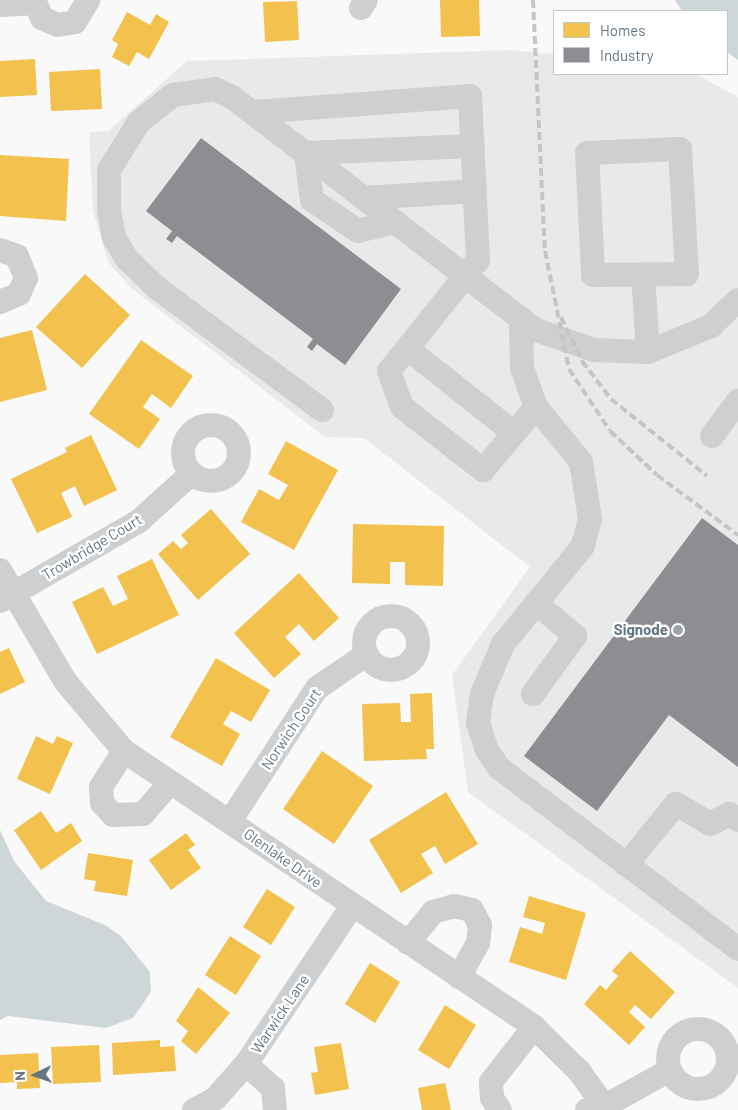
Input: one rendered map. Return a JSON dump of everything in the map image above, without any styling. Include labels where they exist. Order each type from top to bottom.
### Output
[{"type":"street","points":[[0,5],[34,1],[42,18],[58,26],[82,16],[88,0]]},
{"type":"street","points":[[322,410],[157,288],[128,259],[114,237],[109,211],[110,170],[139,122],[173,95],[192,89],[215,89],[252,112],[536,330],[594,350],[648,352],[710,326],[738,300]]},
{"type":"street","points":[[252,112],[470,96],[478,260],[468,277],[389,371],[402,407],[483,470],[536,407]]},
{"type":"street","points":[[306,153],[473,146]]},
{"type":"street","points":[[680,149],[687,274],[643,275],[593,275],[587,153],[680,149]]},
{"type":"street","points":[[306,153],[312,200],[358,231],[396,222]]},
{"type":"street","points":[[364,198],[475,191]]},
{"type":"street","points":[[0,250],[17,256],[26,278],[19,294],[0,302]]},
{"type":"street","points":[[643,275],[648,352]]},
{"type":"street","points":[[522,319],[522,368],[536,407],[581,462],[590,519],[583,546],[503,644],[482,694],[478,723],[487,750],[499,768],[738,949]]},
{"type":"street","points":[[408,348],[514,433]]},
{"type":"street","points":[[712,436],[738,401]]},
{"type":"street","name":"Trowbridge Court","points":[[6,598],[139,521],[191,474]]},
{"type":"street","name":"Glenlake Drive","points":[[0,570],[6,598],[65,680],[124,751],[169,784],[230,821],[352,906],[534,1027],[579,1071],[600,1108]]},
{"type":"street","points":[[533,694],[575,636],[536,603]]},
{"type":"street","name":"Norwich Court","points":[[230,821],[317,688],[367,654]]},
{"type":"street","points":[[124,751],[101,787],[102,803],[113,815],[143,814],[169,784]]},
{"type":"street","points":[[626,865],[676,804],[710,824],[734,817]]},
{"type":"street","name":"Warwick Lane","points":[[194,1110],[219,1104],[352,906]]},
{"type":"street","points":[[408,943],[433,912],[454,906],[472,910],[480,925],[478,943],[459,977]]},
{"type":"street","points":[[500,1110],[492,1098],[491,1082],[534,1027]]},
{"type":"street","points":[[246,1064],[273,1088],[275,1110]]},
{"type":"street","points":[[600,1108],[670,1070]]},
{"type":"shaded area","points":[[675,0],[738,0],[738,60],[728,53],[728,10],[681,10]]},
{"type":"shaded area","points":[[511,50],[553,54],[553,75],[698,75],[738,97],[738,988],[468,792],[452,675],[530,567],[364,438],[325,437],[131,288],[108,262],[93,211],[89,132],[108,131],[187,61]]},
{"type":"shaded area","points":[[0,830],[14,861],[46,901],[105,925],[121,936],[150,972],[151,992],[133,1018],[106,1028],[8,1016],[0,1020]]},
{"type":"building: Homes","points":[[440,0],[479,0],[480,36],[441,37]]},
{"type":"building: Homes","points":[[297,1],[299,40],[265,42],[263,2]]},
{"type":"building: Homes","points":[[127,12],[150,25],[156,14],[169,22],[149,59],[137,52],[129,66],[112,57],[118,44],[112,40]]},
{"type":"building: Homes","points":[[35,59],[37,95],[0,97],[0,61]]},
{"type":"building: Homes","points":[[100,69],[102,109],[51,111],[49,72]]},
{"type":"building: Homes","points":[[0,155],[69,159],[66,221],[0,216]]},
{"type":"building: Homes","points":[[85,274],[130,315],[82,368],[36,327]]},
{"type":"building: Homes","points":[[32,330],[47,390],[0,402],[0,338]]},
{"type":"building: Homes","points":[[141,340],[193,376],[171,408],[152,394],[143,407],[160,419],[139,449],[89,414]]},
{"type":"building: Homes","points":[[91,435],[117,490],[84,506],[75,486],[61,493],[72,517],[37,533],[11,479],[67,452],[65,448]]},
{"type":"building: Homes","points":[[286,441],[338,470],[294,550],[241,522],[259,489],[279,500],[288,485],[268,474]]},
{"type":"building: Homes","points":[[211,509],[250,554],[198,600],[158,554],[173,541],[181,549],[188,543],[181,535]]},
{"type":"building: Homes","points":[[353,524],[444,526],[443,586],[405,585],[405,562],[390,562],[390,584],[352,583]]},
{"type":"building: Homes","points":[[152,559],[179,615],[97,654],[72,602],[103,587],[113,606],[128,599],[117,576]]},
{"type":"building: Homes","points":[[299,573],[339,618],[314,641],[299,624],[285,637],[301,654],[274,678],[234,633]]},
{"type":"building: Homes","points":[[9,648],[25,682],[0,694],[0,652]]},
{"type":"building: Homes","points":[[216,658],[270,690],[251,722],[231,711],[223,724],[240,734],[222,766],[170,737]]},
{"type":"building: Homes","points":[[432,693],[434,749],[426,749],[427,759],[364,761],[362,704],[400,703],[401,722],[411,722],[410,694]]},
{"type":"building: Homes","points":[[36,736],[53,744],[57,736],[73,743],[50,794],[17,779]]},
{"type":"building: Homes","points":[[322,751],[373,786],[334,844],[283,809]]},
{"type":"building: Homes","points":[[446,792],[478,844],[445,864],[435,846],[421,854],[433,873],[401,893],[369,840]]},
{"type":"building: Homes","points":[[41,811],[56,833],[71,823],[82,841],[41,870],[14,830]]},
{"type":"building: Homes","points":[[186,833],[195,845],[188,850],[201,868],[171,890],[149,860]]},
{"type":"building: Homes","points":[[88,853],[133,860],[127,896],[94,891],[96,881],[84,879]]},
{"type":"building: Homes","points":[[267,889],[295,907],[271,945],[243,927]]},
{"type":"building: Homes","points":[[529,896],[586,913],[566,980],[509,962],[520,927],[542,934],[545,923],[523,917]]},
{"type":"building: Homes","points":[[230,936],[261,956],[236,995],[205,975]]},
{"type":"building: Homes","points":[[630,951],[675,992],[651,1019],[635,1005],[629,1012],[645,1027],[629,1045],[584,1004],[600,985],[606,990],[618,976],[612,971]]},
{"type":"building: Homes","points":[[370,963],[400,982],[375,1023],[345,1004]]},
{"type":"building: Homes","points":[[198,987],[230,1013],[196,1054],[181,1041],[188,1031],[176,1021]]},
{"type":"building: Homes","points":[[445,1005],[476,1025],[449,1069],[418,1050]]},
{"type":"building: Homes","points":[[160,1040],[160,1047],[174,1046],[176,1071],[113,1075],[112,1043]]},
{"type":"building: Homes","points":[[341,1043],[349,1089],[315,1095],[311,1073],[318,1072],[314,1047]]},
{"type":"building: Homes","points":[[99,1045],[101,1082],[53,1084],[51,1047]]},
{"type":"building: Homes","points":[[38,1053],[40,1088],[17,1089],[17,1082],[0,1083],[0,1055]]},
{"type":"building: Homes","points":[[445,1083],[451,1110],[422,1110],[418,1088]]},
{"type":"building: Industry","points":[[201,138],[401,289],[345,365],[317,344],[312,351],[307,347],[313,339],[177,236],[172,243],[166,239],[172,231],[146,211]]},
{"type":"building: Industry","name":"Signode","points":[[702,518],[738,545],[738,767],[669,715],[597,811],[524,756]]},
{"type":"railway","points":[[533,0],[545,251],[569,369],[610,431],[657,475],[738,535]]},
{"type":"railway","points":[[561,317],[582,361],[611,399],[707,476]]},
{"type":"place","name":"Signode","points":[[678,630]]}]
